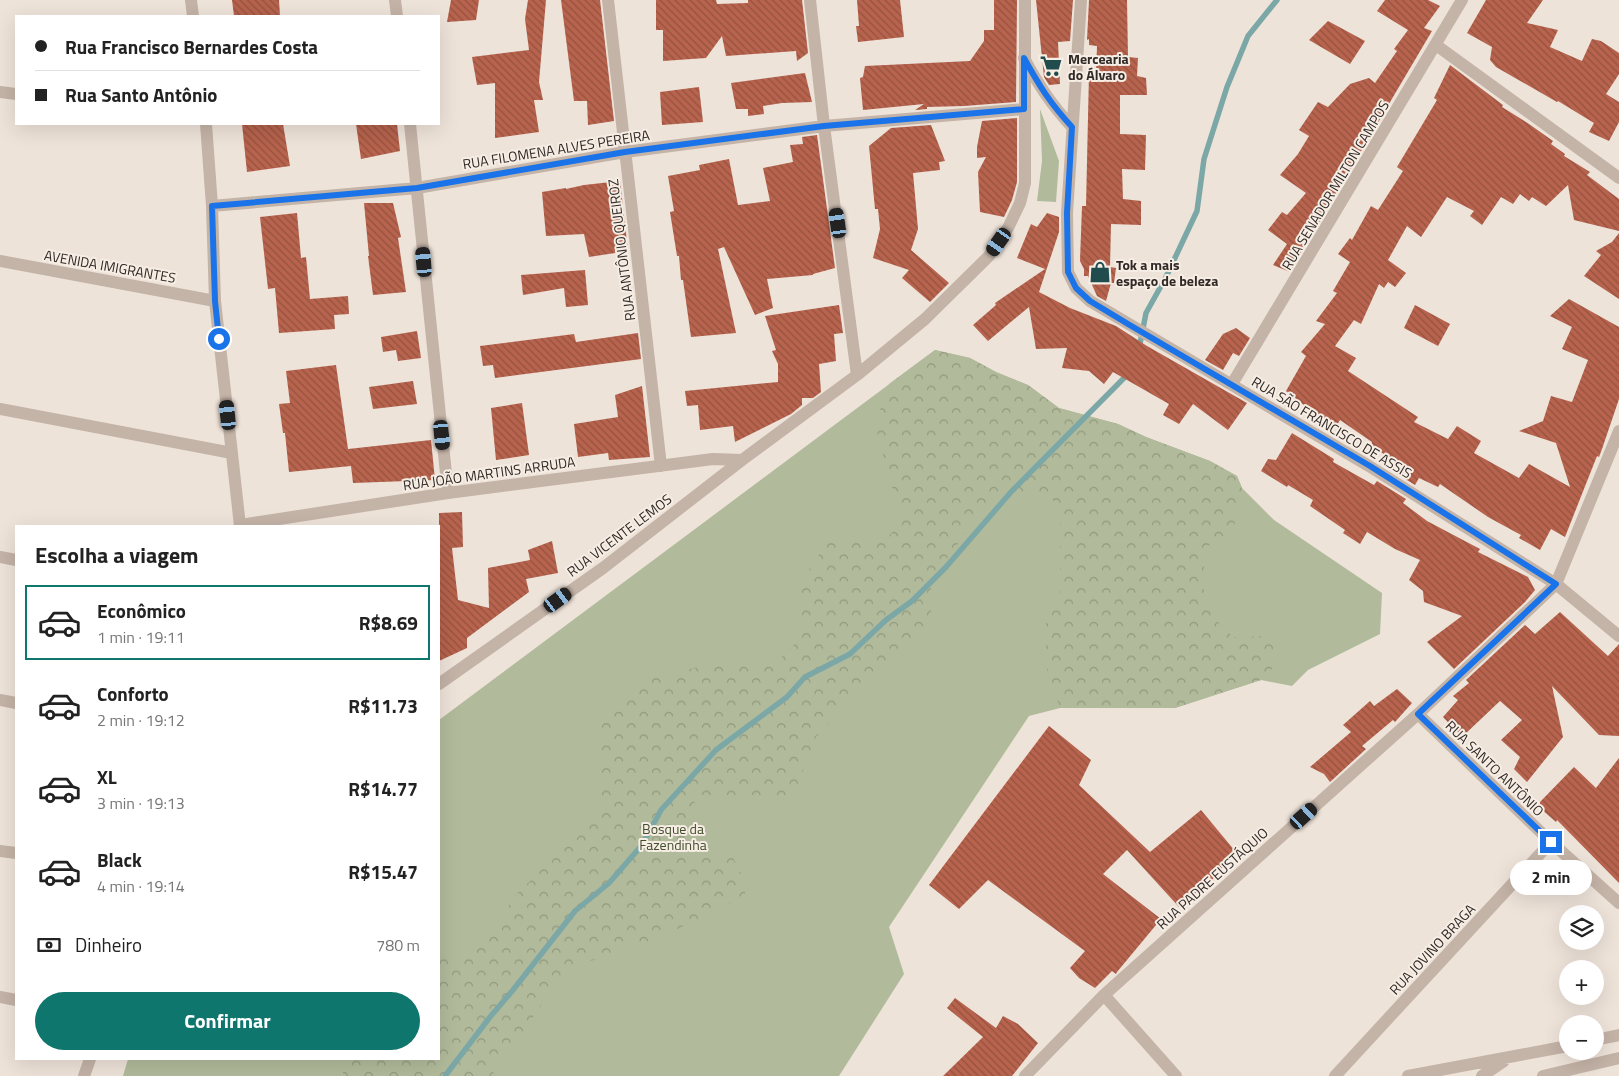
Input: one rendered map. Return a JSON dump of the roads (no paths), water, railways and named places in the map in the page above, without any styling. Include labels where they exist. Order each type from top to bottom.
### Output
[{"type":"street","points":[[191,0],[193,15]]},
{"type":"street","points":[[395,0],[397,15]]},
{"type":"street","name":"RUA ANTÔNIO QUEIROZ","points":[[608,0],[661,466]]},
{"type":"street","points":[[810,0],[824,126],[857,375]]},
{"type":"street","name":"RUA VICENTE LEMOS","points":[[440,683],[603,568],[742,460],[857,375],[925,319],[989,256],[1008,228],[1020,203],[1025,182],[1025,0]]},
{"type":"street","name":"RUA SÃO FRANCISCO DE ASSIS","points":[[1081,0],[1067,213],[1068,272],[1076,288],[1090,301],[1370,466],[1556,584],[1619,636]]},
{"type":"street","name":"RUA SENADOR MILTON CAMPOS","points":[[1232,384],[1462,0]]},
{"type":"street","points":[[1436,45],[1619,178]]},
{"type":"street","points":[[1024,58],[1040,88],[1072,127]]},
{"type":"street","points":[[0,92],[15,94]]},
{"type":"street","name":"RUA FILOMENA ALVES PEREIRA","points":[[212,206],[417,188],[625,152],[824,126],[1024,109]]},
{"type":"street","points":[[206,125],[212,206],[215,301],[240,525]]},
{"type":"street","points":[[410,125],[448,493]]},
{"type":"street","name":"AVENIDA IMIGRANTES","points":[[0,261],[215,301]]},
{"type":"street","points":[[0,409],[232,453]]},
{"type":"street","points":[[1556,584],[1619,431]]},
{"type":"street","name":"RUA JOÃO MARTINS ARRUDA","points":[[240,525],[448,493],[713,460],[742,460]]},
{"type":"street","points":[[0,557],[15,560]]},
{"type":"street","name":"RUA PADRE EUSTÁQUIO","points":[[1025,1076],[1104,995],[1418,714],[1556,584]]},
{"type":"street","points":[[0,700],[15,703]]},
{"type":"street","name":"RUA SANTO ANTÔNIO","points":[[1418,714],[1551,842],[1619,903]]},
{"type":"street","name":"RUA JOVINO BRAGA","points":[[1335,1076],[1551,842]]},
{"type":"street","points":[[0,851],[15,853]]},
{"type":"street","points":[[1104,995],[1176,1076]]},
{"type":"street","points":[[0,997],[15,1000]]},
{"type":"street","points":[[1604,1038],[1619,1035]]},
{"type":"street","points":[[1408,1076],[1559,1048]]},
{"type":"street","points":[[1482,1076],[1508,1058]]},
{"type":"street","points":[[1543,1076],[1619,1058]]},
{"type":"street","points":[[84,1076],[90,1060]]},
{"type":"waterway","points":[[1139,349],[1146,313],[1166,277],[1197,211],[1204,159],[1227,87],[1248,36],[1277,0]]},
{"type":"waterway","points":[[445,1076],[575,911],[609,883],[642,845],[661,810],[716,750],[787,697],[805,677],[850,654],[886,620],[912,601],[946,567],[1011,492],[1127,373]]},
{"type":"place","name":"Mercearia do Álvaro","points":[[1051,66]]},
{"type":"place","name":"Tok a mais espaço de beleza","points":[[1100,272]]},
{"type":"park label","name":"Bosque da Fazendinha","points":[[673,836]]}]
